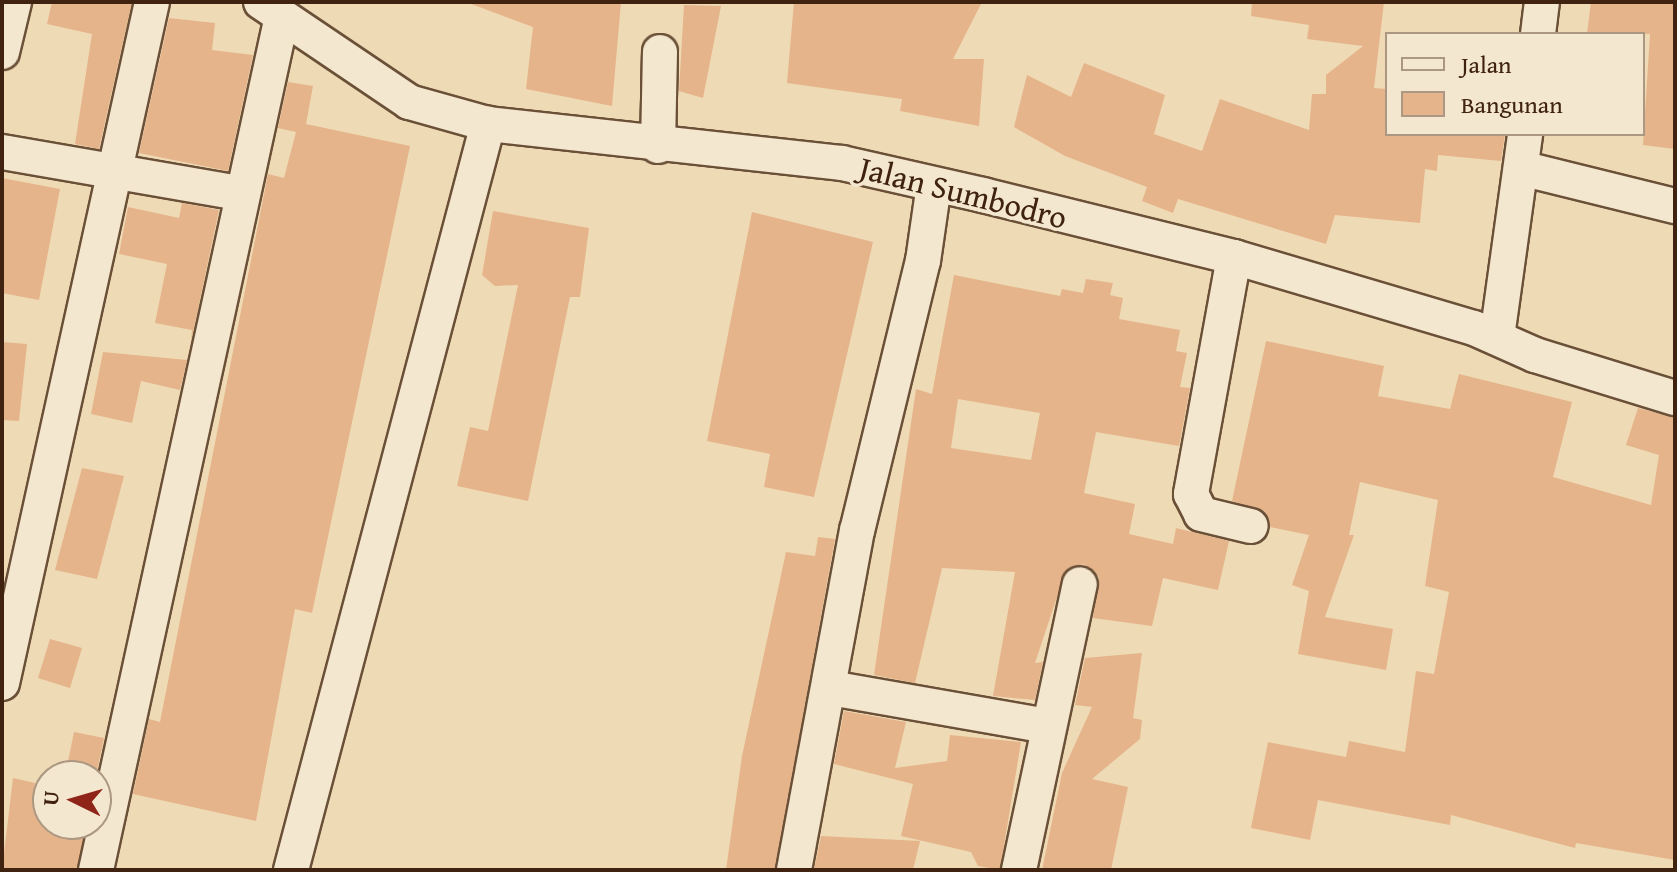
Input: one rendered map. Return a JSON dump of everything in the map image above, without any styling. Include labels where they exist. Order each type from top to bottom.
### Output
[{"type":"street","points":[[2,52],[14,2]]},
{"type":"street","points":[[2,683],[152,2]]},
{"type":"street","points":[[96,870],[239,193],[271,12]]},
{"type":"street","name":"Jalan Sumbodro","points":[[271,12],[409,102],[488,124],[658,146],[842,163],[1234,257],[1497,337],[1675,398]]},
{"type":"street","points":[[658,146],[660,52]]},
{"type":"street","points":[[291,870],[488,124]]},
{"type":"street","points":[[1497,337],[1525,136]]},
{"type":"street","points":[[2,152],[239,193]]},
{"type":"street","points":[[1521,168],[1675,206]]},
{"type":"street","points":[[794,870],[857,531],[923,261],[934,185]]},
{"type":"street","points":[[1234,257],[1191,494],[1201,514],[1251,526]]},
{"type":"street","points":[[1019,870],[1080,584]]},
{"type":"street","points":[[830,688],[1048,726]]},
{"type":"building","points":[[52,2],[132,2],[99,149],[75,144],[92,34],[47,24]]},
{"type":"building","points":[[466,2],[621,2],[612,106],[526,89],[533,27]]},
{"type":"building","points":[[794,2],[982,2],[953,59],[984,59],[979,126],[900,111],[902,99],[787,83]]},
{"type":"building","points":[[1252,2],[1384,2],[1374,88],[1385,89],[1385,136],[1505,136],[1501,161],[1438,155],[1437,171],[1425,169],[1420,223],[1335,215],[1326,244],[1178,199],[1173,213],[1142,201],[1147,187],[1065,156],[1014,127],[1027,75],[1071,97],[1084,63],[1165,95],[1154,134],[1202,151],[1220,99],[1309,130],[1312,94],[1326,94],[1326,75],[1363,46],[1307,39],[1309,25],[1251,16]]},
{"type":"building","points":[[1591,2],[1675,2],[1675,149],[1643,145],[1650,34],[1587,32]]},
{"type":"building","points":[[684,5],[721,6],[703,98],[679,91]]},
{"type":"building","points":[[169,18],[215,23],[212,50],[253,55],[228,171],[139,153]]},
{"type":"building","points":[[288,82],[313,86],[306,124],[410,146],[312,613],[295,609],[256,821],[133,794],[149,719],[160,722],[268,174],[284,178],[296,132],[278,128]]},
{"type":"building","points":[[2,178],[60,189],[39,300],[2,293]]},
{"type":"building","points":[[182,203],[219,210],[191,342],[192,330],[155,323],[167,264],[119,254],[128,207],[179,218]]},
{"type":"building","points":[[493,211],[589,228],[580,297],[570,297],[528,501],[457,486],[470,427],[488,431],[518,285],[495,286],[482,275]]},
{"type":"building","points":[[752,212],[873,242],[814,497],[764,487],[770,454],[707,441]]},
{"type":"building","points":[[954,275],[1060,296],[1062,289],[1083,293],[1086,279],[1113,283],[1110,295],[1123,298],[1119,319],[1180,330],[1176,351],[1187,353],[1180,387],[1190,388],[1179,446],[1096,432],[1084,493],[1135,504],[1129,534],[1173,544],[1176,528],[1229,541],[1218,590],[1163,578],[1152,626],[1093,618],[1099,577],[1083,564],[1066,570],[1035,663],[1043,662],[1035,700],[993,696],[1015,572],[942,568],[915,683],[874,675],[916,389],[932,394]],"holes":[[[958,399],[1040,413],[1031,460],[951,448]]]},
{"type":"building","points":[[1266,341],[1384,366],[1378,396],[1450,409],[1459,374],[1572,402],[1553,477],[1651,505],[1659,455],[1626,445],[1638,408],[1675,418],[1675,860],[1576,843],[1575,848],[1451,815],[1450,825],[1318,800],[1310,840],[1251,828],[1268,742],[1346,757],[1349,741],[1405,752],[1416,671],[1434,674],[1449,592],[1425,586],[1438,500],[1360,482],[1349,535],[1354,535],[1325,617],[1393,629],[1386,670],[1298,654],[1309,591],[1292,585],[1309,535],[1270,527],[1264,511],[1232,501]]},
{"type":"building","points":[[2,342],[27,344],[19,421],[2,420]]},
{"type":"building","points":[[103,352],[187,360],[180,390],[141,381],[132,423],[91,414]]},
{"type":"building","points":[[82,468],[124,476],[97,579],[55,570]]},
{"type":"building","points":[[818,537],[835,539],[775,870],[726,870],[742,756],[786,552],[815,556]]},
{"type":"building","points":[[50,639],[82,648],[70,688],[38,678]]},
{"type":"building","points":[[1142,653],[1133,718],[1142,720],[1140,739],[1092,779],[1128,787],[1111,870],[1042,870],[1062,773],[1092,707],[1075,705],[1085,658]]},
{"type":"building","points":[[844,711],[906,722],[895,768],[947,761],[950,735],[1021,742],[1000,870],[978,866],[971,852],[901,836],[913,784],[834,764]]},
{"type":"building","points":[[74,732],[104,738],[99,760],[68,760]]},
{"type":"building","points":[[13,778],[32,782],[32,840],[83,840],[77,870],[2,870]]},
{"type":"building","points":[[821,836],[920,841],[913,870],[814,870]]}]
